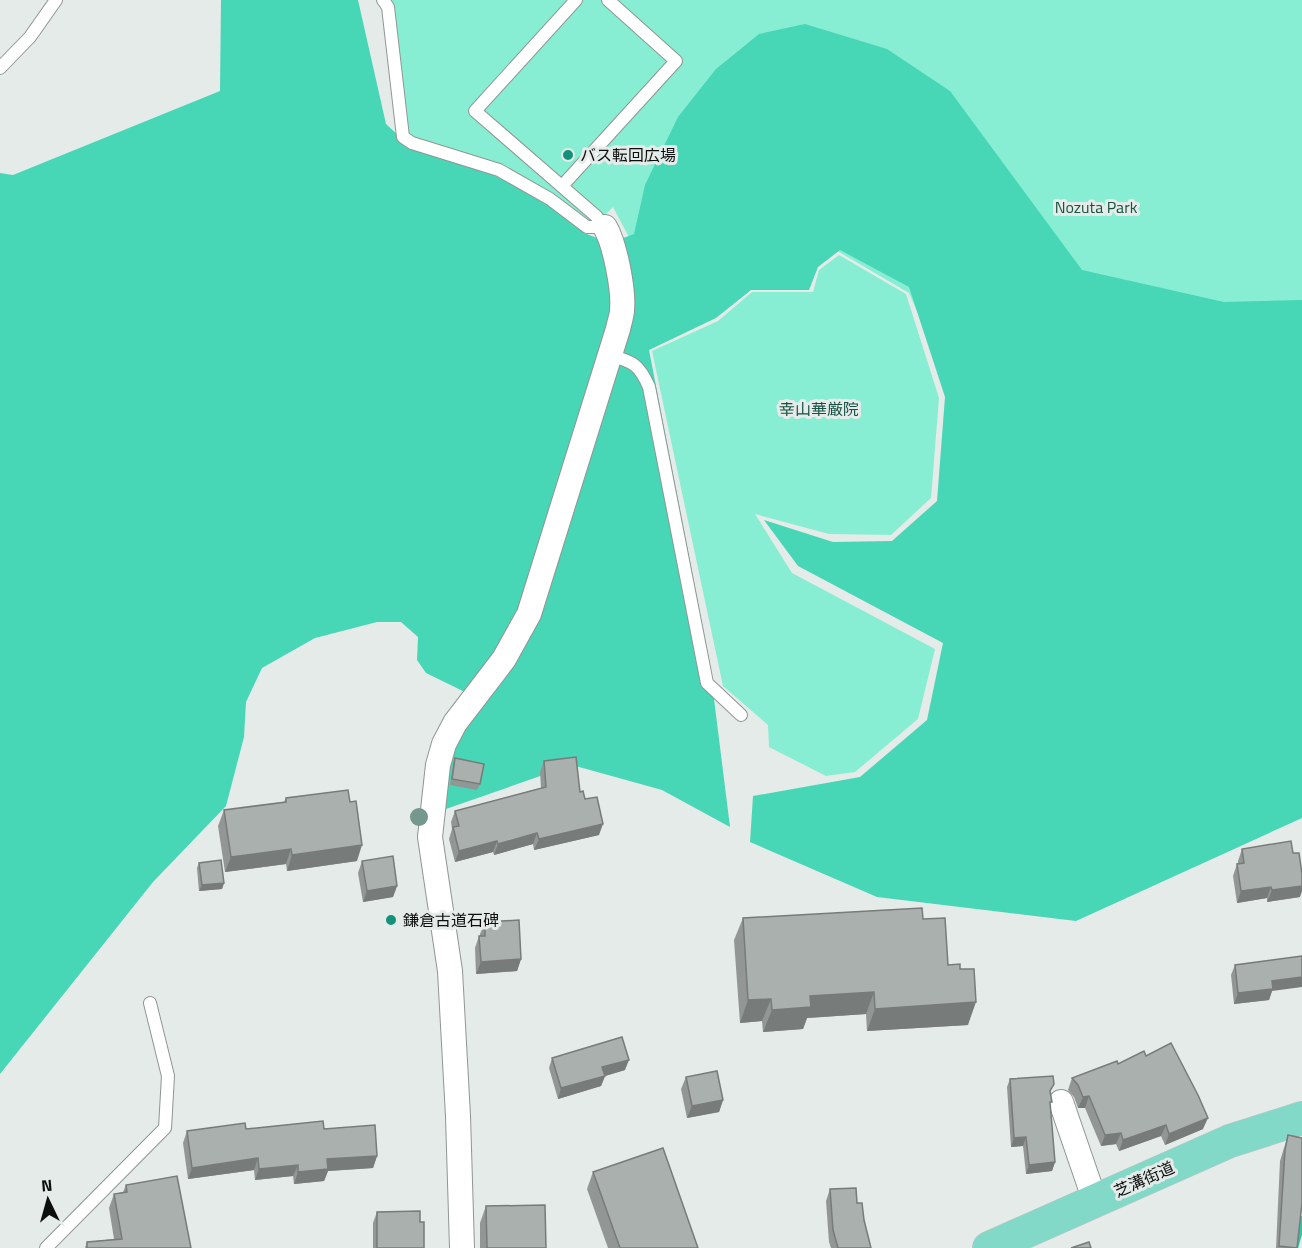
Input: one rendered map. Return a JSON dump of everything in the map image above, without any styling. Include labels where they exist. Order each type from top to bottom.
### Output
[{"type":"main road","name":"芝溝街道","points":[[989,1248],[1230,1141],[1302,1118]]},
{"type":"street","points":[[462,1248],[450,971],[430,837],[438,765],[444,744],[455,723],[504,659],[529,614],[610,355],[622,312],[622,295],[612,240],[605,227]]},
{"type":"street","points":[[1061,1102],[1095,1201]]},
{"type":"lane","points":[[0,68],[30,37],[57,0]]},
{"type":"lane","points":[[383,0],[388,7],[403,136],[412,144],[499,170],[550,199],[586,227],[605,227]]},
{"type":"lane","points":[[576,0],[476,111],[596,216],[605,227]]},
{"type":"lane","points":[[562,186],[676,61],[608,0]]},
{"type":"lane","points":[[610,355],[628,361],[642,371],[649,387],[707,683],[741,715]]},
{"type":"lane","points":[[46,1248],[165,1128],[168,1076],[150,1003]]},
{"type":"green space","points":[[221,0],[358,0],[386,124],[414,150],[455,160],[533,191],[584,233],[610,243],[634,234],[645,185],[678,117],[716,69],[759,34],[805,24],[887,49],[950,91],[1082,270],[1224,302],[1302,300],[1302,818],[1076,921],[877,897],[750,842],[753,796],[860,777],[927,720],[943,643],[798,566],[764,520],[833,542],[892,541],[937,501],[945,397],[909,287],[840,250],[818,267],[809,290],[751,290],[716,318],[649,350],[709,659],[730,827],[662,790],[572,765],[443,810],[448,767],[471,695],[426,673],[417,660],[418,637],[401,622],[377,622],[315,638],[262,668],[246,702],[244,737],[226,806],[153,882],[0,1074],[0,173],[13,175],[220,91]]},
{"type":"green space","name":"Nozuta Park","points":[[390,0],[1302,0],[1302,378],[992,483],[909,293],[805,232],[673,320],[613,207],[603,217],[593,220],[580,219],[553,195],[414,139],[407,134]]},
{"type":"green space","name":"幸山華厳院","points":[[839,255],[906,294],[939,398],[931,498],[891,535],[829,534],[755,514],[792,573],[935,649],[918,719],[855,772],[826,776],[769,747],[768,725],[723,686],[652,351],[718,321],[752,292],[813,292],[819,270]]},
{"type":"building","points":[[576,757],[580,792],[583,791],[585,799],[597,797],[603,824],[539,839],[537,833],[498,844],[497,841],[459,851],[453,827],[459,826],[455,811],[546,787],[544,761]]},
{"type":"building","points":[[455,758],[484,764],[480,784],[452,779]]},
{"type":"building","points":[[348,790],[350,802],[356,801],[362,845],[292,855],[291,849],[231,857],[224,810],[286,802],[286,798]]},
{"type":"building","points":[[1291,841],[1293,853],[1299,853],[1302,886],[1241,891],[1237,864],[1244,863],[1242,849]]},
{"type":"building","points":[[393,856],[397,886],[367,891],[362,861]]},
{"type":"building","points":[[221,860],[224,883],[202,885],[199,863]]},
{"type":"building","points":[[922,908],[923,919],[945,918],[948,965],[960,964],[960,969],[974,969],[976,1002],[875,1009],[874,992],[810,996],[811,1007],[772,1010],[771,999],[748,1000],[743,918]]},
{"type":"building","points":[[519,920],[521,959],[481,962],[479,936],[485,936],[485,922]]},
{"type":"building","points":[[1302,956],[1302,977],[1272,981],[1273,989],[1238,993],[1235,965]]},
{"type":"building","points":[[622,1037],[629,1060],[602,1067],[605,1076],[561,1088],[552,1058]]},
{"type":"building","points":[[1171,1043],[1208,1118],[1169,1134],[1166,1125],[1123,1140],[1121,1133],[1105,1135],[1089,1096],[1083,1097],[1072,1078],[1117,1061],[1118,1064],[1144,1051],[1146,1056]]},
{"type":"building","points":[[717,1071],[723,1100],[692,1106],[686,1077]]},
{"type":"building","points":[[1053,1076],[1054,1084],[1050,1091],[1052,1102],[1050,1102],[1055,1162],[1029,1165],[1026,1137],[1014,1138],[1010,1079]]},
{"type":"building","points":[[323,1121],[324,1129],[375,1125],[377,1156],[327,1159],[328,1169],[298,1172],[298,1165],[259,1169],[258,1158],[192,1168],[187,1131],[245,1123],[246,1129]]},
{"type":"building","points":[[1288,1135],[1302,1138],[1302,1203],[1297,1248],[1279,1246]]},
{"type":"building","points":[[663,1148],[698,1248],[620,1248],[593,1172]]},
{"type":"building","points":[[177,1176],[191,1248],[87,1248],[87,1242],[122,1239],[114,1194],[127,1192],[126,1185]]},
{"type":"building","points":[[856,1188],[857,1203],[862,1203],[871,1248],[838,1248],[833,1230],[830,1189]]},
{"type":"building","points":[[545,1205],[546,1248],[487,1248],[486,1206]]},
{"type":"building","points":[[420,1211],[420,1222],[424,1222],[424,1248],[377,1248],[377,1212]]},
{"type":"building","points":[[1089,1242],[1091,1248],[1071,1248]]},
{"type":"waterway","points":[[1294,1248],[1302,1220]]},
{"type":"place","name":"バス転回広場","points":[[568,155]]},
{"type":"place","name":"鎌倉古道石碑","points":[[391,920]]}]
